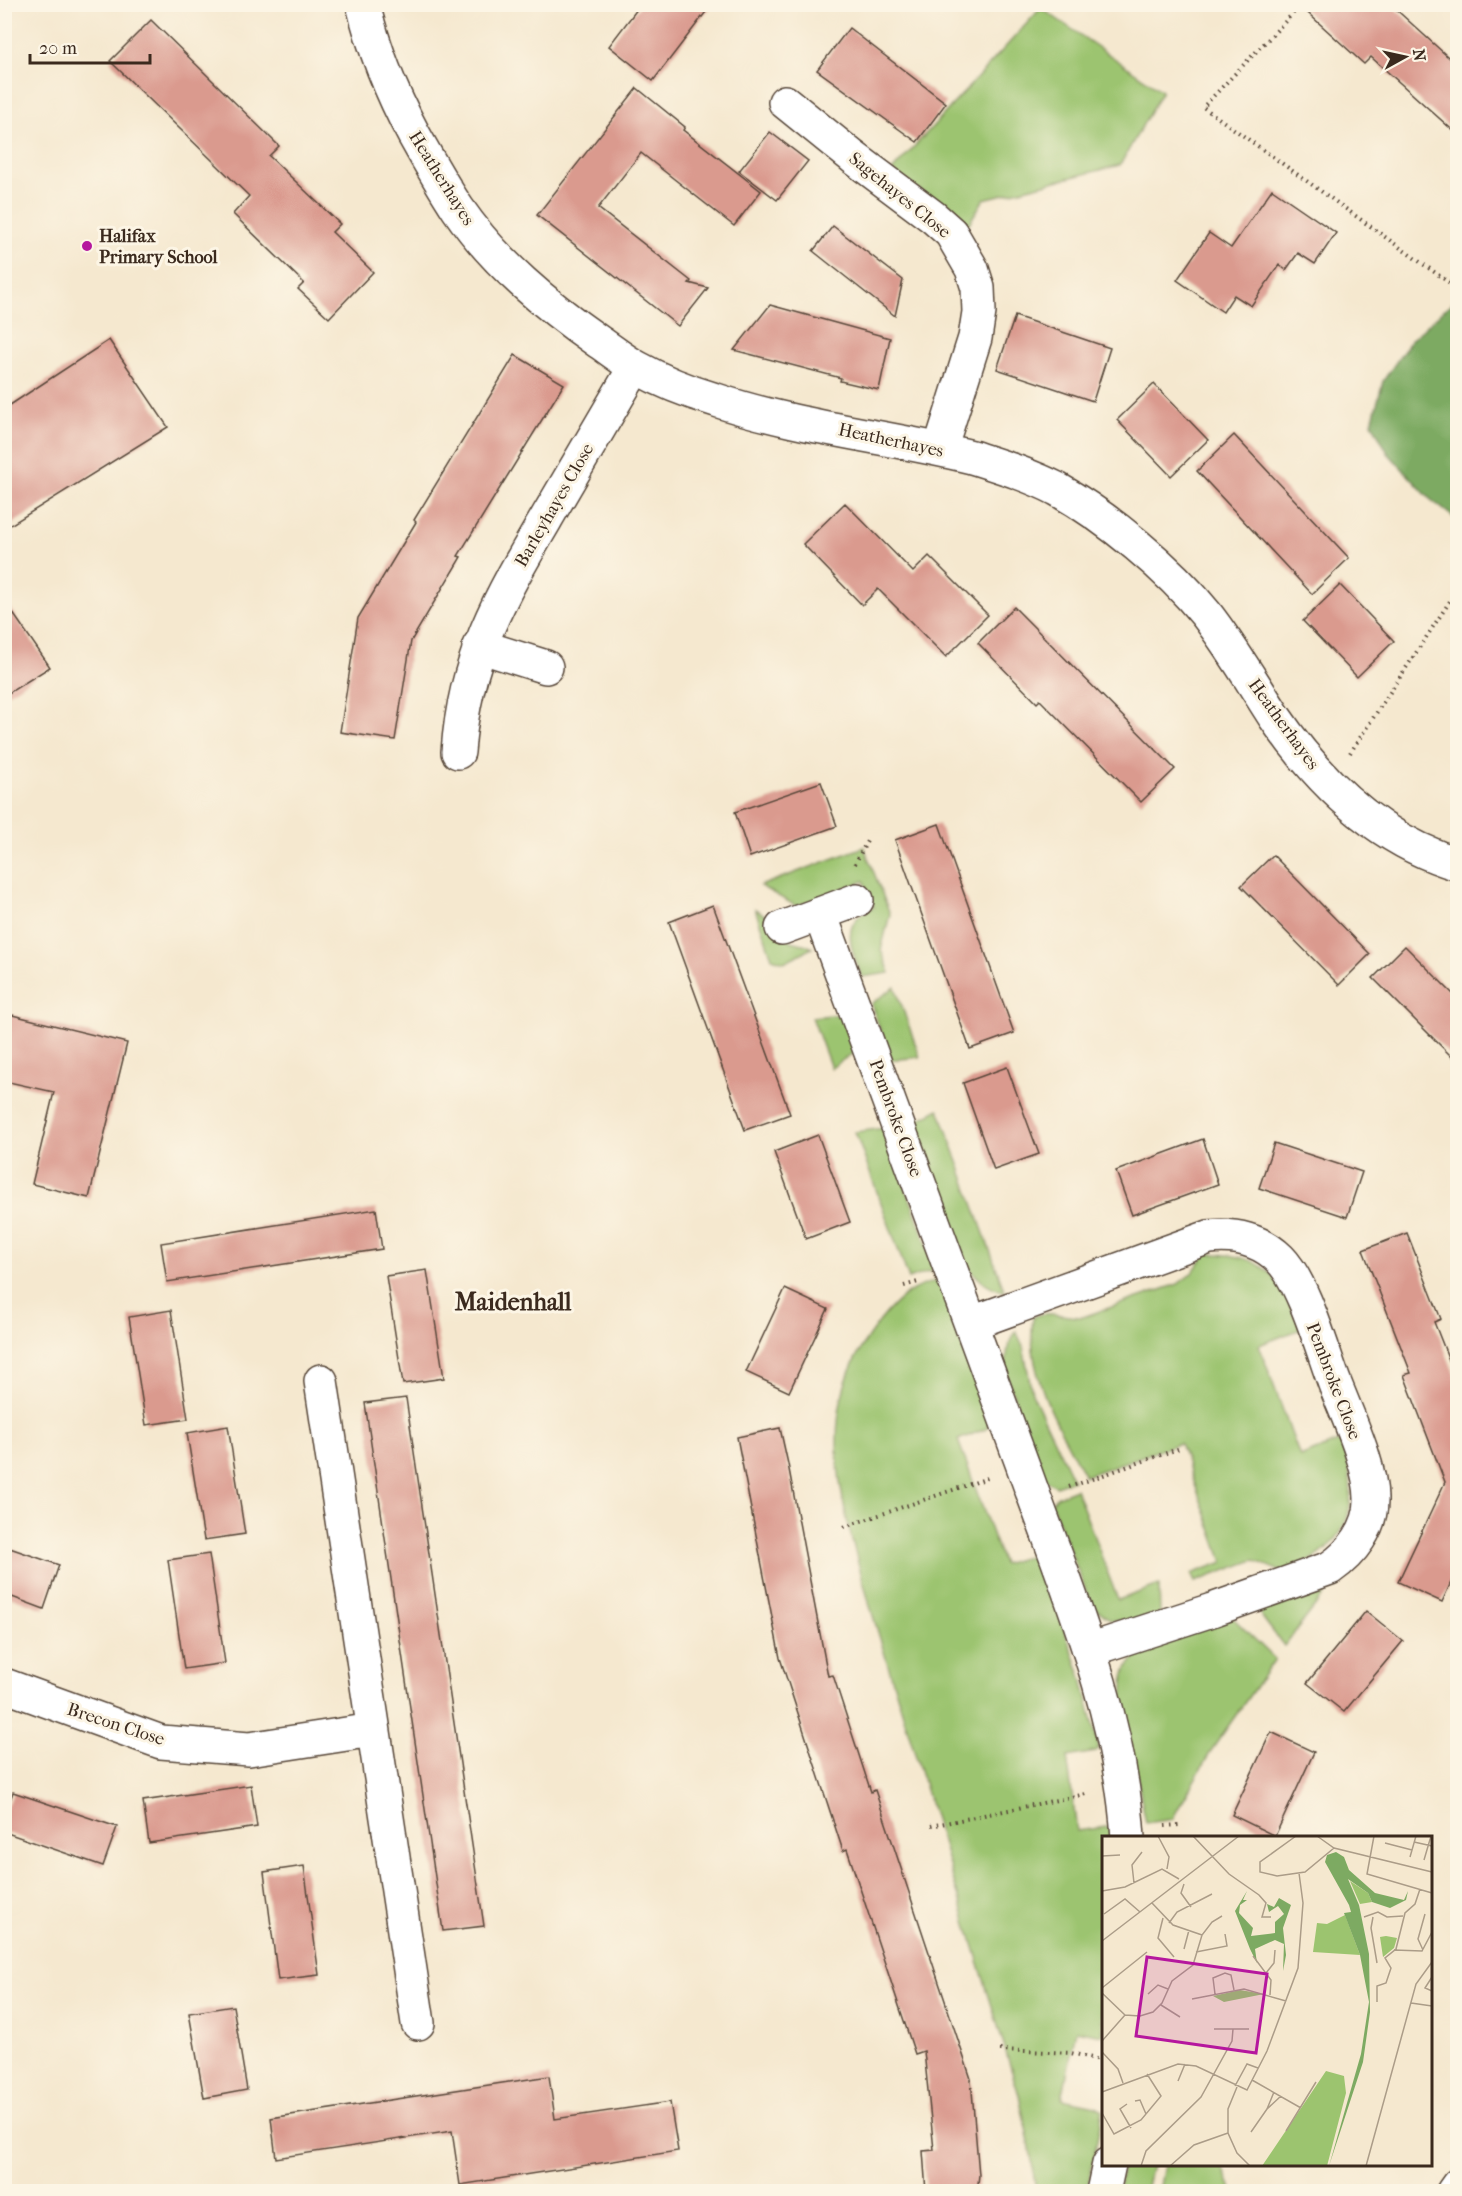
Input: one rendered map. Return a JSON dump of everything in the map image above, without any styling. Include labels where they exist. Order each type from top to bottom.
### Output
[{"type":"street","name":"Heatherhayes","points":[[363,4],[391,87],[420,145],[458,209],[502,263],[534,293],[584,332],[635,367],[678,386],[747,410],[940,449],[1005,467],[1055,489],[1112,527],[1151,558],[1184,589],[1224,637],[1275,716],[1319,773],[1372,822],[1421,851],[1458,864]]},
{"type":"street","name":"Sagehayes Close","points":[[785,102],[951,233],[972,269],[978,288],[979,312],[975,338],[940,449]]},
{"type":"street","name":"Barleyhayes Close","points":[[458,752],[463,707],[479,646],[510,581],[635,367]]},
{"type":"street","points":[[479,646],[546,667]]},
{"type":"street","points":[[782,928],[857,900]]},
{"type":"street","name":"Pembroke Close","points":[[820,914],[972,1323],[1089,1650],[1114,1741],[1128,1836]]},
{"type":"street","name":"Pembroke Close","points":[[972,1323],[1209,1237],[1234,1236],[1252,1241],[1271,1251],[1280,1259],[1296,1284],[1358,1446],[1371,1490],[1370,1510],[1364,1531],[1355,1545],[1338,1563],[1330,1568],[1223,1606],[1089,1650]]},
{"type":"street","points":[[321,1381],[418,2023]]},
{"type":"street","name":"Brecon Close","points":[[4,1685],[160,1742],[249,1749],[373,1730]]},
{"type":"street","points":[[1103,2192],[1108,2166]]},
{"type":"street","points":[[1453,2192],[1458,2186]]},
{"type":"path","points":[[1302,4],[1203,107],[1458,289]]},
{"type":"path","points":[[1319,773],[1331,761],[1344,761],[1458,589]]},
{"type":"path","points":[[1035,1499],[1138,1466],[1178,1449]]},
{"type":"path","points":[[844,1527],[1023,1466]]},
{"type":"path","points":[[931,1826],[1072,1795],[1122,1788]]},
{"type":"path","points":[[1000,2050],[1071,2053],[1102,2061]]},
{"type":"green space","points":[[1041,8],[1162,91],[1120,165],[984,199],[968,225],[892,171]]},
{"type":"green space","points":[[1457,298],[1457,520],[1430,499],[1388,453],[1372,423],[1383,381],[1412,339]]},
{"type":"green space","points":[[864,847],[890,914],[881,950],[890,973],[862,977],[850,937],[855,920],[874,907],[864,881],[796,906],[760,886]]},
{"type":"green space","points":[[755,909],[771,919],[791,941],[812,948],[784,962],[772,958]]},
{"type":"green space","points":[[895,987],[920,1057],[891,1060],[871,1004]]},
{"type":"green space","points":[[842,1014],[856,1051],[831,1068],[812,1017]]},
{"type":"green space","points":[[939,1109],[1005,1292],[982,1281],[964,1262],[914,1122]]},
{"type":"green space","points":[[884,1128],[936,1269],[909,1279],[855,1132]]},
{"type":"green space","points":[[1206,1254],[1246,1259],[1263,1268],[1278,1282],[1301,1329],[1259,1345],[1300,1457],[1343,1440],[1351,1491],[1346,1521],[1339,1535],[1328,1547],[1309,1561],[1282,1572],[1254,1560],[1195,1582],[1191,1574],[1223,1562],[1180,1443],[1085,1476],[1046,1400],[1034,1360],[1032,1339],[1033,1317],[1050,1314],[1083,1317],[1178,1284],[1191,1274]]},
{"type":"green space","points":[[939,1280],[990,1423],[986,1429],[958,1440],[1003,1564],[1037,1555],[1082,1678],[1099,1748],[1095,1752],[1067,1757],[1077,1831],[1106,1827],[1112,1830],[1115,1836],[1102,1836],[1102,2035],[1076,2030],[1062,2099],[1096,2106],[1102,2109],[1087,2191],[1036,2191],[1019,2095],[870,1606],[844,1503],[838,1469],[837,1434],[841,1401],[851,1368],[883,1317],[916,1288]]},
{"type":"green space","points":[[1016,1331],[1023,1346],[1032,1393],[1073,1480],[1056,1486],[1043,1479],[1005,1371],[1008,1347]]},
{"type":"green space","points":[[1076,1489],[1118,1600],[1159,1585],[1160,1614],[1129,1622],[1111,1620],[1092,1606],[1051,1503],[1058,1496]]},
{"type":"green space","points":[[1326,1582],[1331,1586],[1284,1646],[1257,1607]]},
{"type":"green space","points":[[1231,1616],[1275,1659],[1213,1748],[1174,1819],[1146,1823],[1124,1709],[1123,1683],[1127,1668],[1134,1659],[1158,1643]]},
{"type":"green space","points":[[1123,2166],[1152,2166],[1146,2191],[1118,2192]]},
{"type":"green space","points":[[1164,2166],[1222,2166],[1233,2191],[1159,2191]]},
{"type":"building","points":[[641,4],[712,4],[653,81],[609,46]]},
{"type":"building","points":[[1298,4],[1390,4],[1458,66],[1458,135],[1371,57],[1364,64]]},
{"type":"building","points":[[151,20],[279,146],[269,156],[340,224],[332,232],[373,272],[329,318],[298,289],[304,283],[233,214],[249,196],[110,61]]},
{"type":"building","points":[[849,28],[946,103],[917,142],[817,70]]},
{"type":"building","points":[[637,88],[685,127],[683,130],[761,191],[734,226],[641,153],[598,208],[691,281],[689,283],[708,288],[678,326],[537,215]]},
{"type":"building","points":[[770,132],[808,161],[777,200],[739,171]]},
{"type":"building","points":[[1272,189],[1336,233],[1315,264],[1298,253],[1286,270],[1279,265],[1251,306],[1234,295],[1223,312],[1177,280],[1209,233],[1231,248]]},
{"type":"building","points":[[833,226],[903,280],[895,316],[813,251]]},
{"type":"building","points":[[770,305],[890,338],[879,390],[734,350]]},
{"type":"building","points":[[1015,316],[1110,348],[1093,401],[997,369]]},
{"type":"building","points":[[109,340],[168,427],[4,529],[4,409]]},
{"type":"building","points":[[515,355],[564,384],[458,556],[461,557],[411,641],[395,740],[340,732],[358,618],[416,522],[414,520]]},
{"type":"building","points":[[1154,384],[1208,440],[1171,476],[1117,420]]},
{"type":"building","points":[[1234,435],[1349,558],[1312,594],[1197,471]]},
{"type":"building","points":[[845,503],[913,572],[929,556],[988,615],[946,657],[878,589],[862,605],[803,544]]},
{"type":"building","points":[[1340,585],[1394,641],[1357,677],[1303,621]]},
{"type":"building","points":[[4,600],[50,667],[4,696]]},
{"type":"building","points":[[1014,607],[1175,769],[1141,802],[1040,700],[1037,703],[978,643]]},
{"type":"building","points":[[821,782],[837,826],[750,857],[735,812]]},
{"type":"building","points":[[939,824],[1014,1033],[970,1049],[895,840]]},
{"type":"building","points":[[1273,855],[1370,954],[1339,985],[1241,886]]},
{"type":"building","points":[[713,905],[790,1114],[745,1130],[669,922]]},
{"type":"building","points":[[1405,946],[1458,999],[1458,1063],[1373,978]]},
{"type":"building","points":[[4,1013],[127,1043],[89,1198],[32,1184],[54,1092],[4,1081]]},
{"type":"building","points":[[1007,1067],[1039,1154],[994,1170],[963,1083]]},
{"type":"building","points":[[818,1135],[850,1222],[806,1239],[774,1152]]},
{"type":"building","points":[[1203,1139],[1218,1184],[1132,1215],[1116,1171]]},
{"type":"building","points":[[1274,1143],[1362,1172],[1347,1217],[1259,1188]]},
{"type":"building","points":[[376,1209],[382,1249],[167,1282],[161,1243]]},
{"type":"building","points":[[1407,1233],[1441,1319],[1434,1322],[1458,1383],[1458,1567],[1442,1602],[1398,1582],[1445,1482],[1404,1375],[1411,1373],[1363,1250]]},
{"type":"building","points":[[427,1270],[444,1378],[403,1384],[386,1276]]},
{"type":"building","points":[[785,1289],[828,1309],[789,1392],[746,1372]]},
{"type":"building","points":[[171,1310],[188,1419],[146,1425],[129,1317]]},
{"type":"building","points":[[406,1398],[484,1926],[443,1931],[365,1403]]},
{"type":"building","points":[[228,1426],[245,1534],[204,1540],[187,1433]]},
{"type":"building","points":[[780,1428],[828,1676],[833,1675],[871,1792],[875,1790],[971,2079],[979,2175],[977,2192],[926,2192],[923,2151],[934,2150],[924,2051],[915,2054],[847,1849],[843,1851],[780,1658],[737,1437]]},
{"type":"building","points":[[4,1546],[59,1565],[44,1609],[4,1594]]},
{"type":"building","points":[[209,1554],[225,1663],[184,1669],[168,1560]]},
{"type":"building","points":[[1366,1611],[1403,1641],[1344,1712],[1307,1683]]},
{"type":"building","points":[[1271,1732],[1314,1752],[1275,1836],[1232,1815]]},
{"type":"building","points":[[251,1785],[257,1827],[149,1843],[143,1801]]},
{"type":"building","points":[[13,1792],[117,1827],[103,1866],[4,1832],[4,1817]]},
{"type":"building","points":[[304,1866],[319,1975],[278,1980],[264,1872]]},
{"type":"building","points":[[233,2006],[247,2090],[204,2098],[189,2013]]},
{"type":"building","points":[[549,2076],[555,2119],[670,2102],[678,2151],[460,2185],[452,2131],[276,2158],[271,2118]]},
{"type":"place","name":"Halifax Primary School","points":[[87,246]]},
{"type":"district","name":"Maidenhall","points":[[513,1302]]}]
